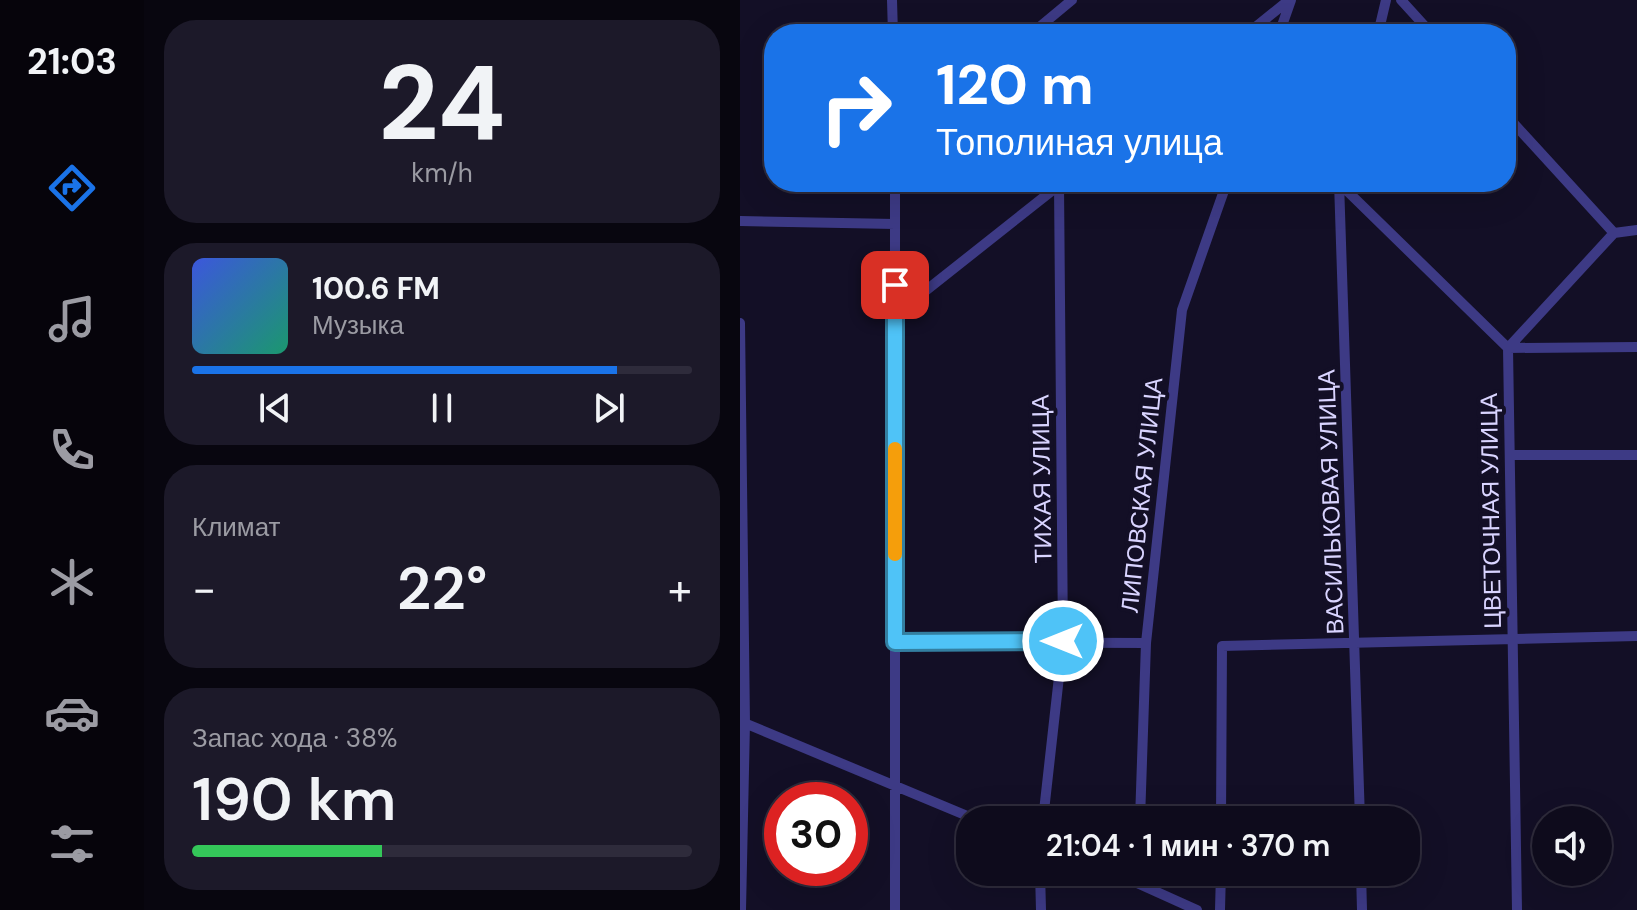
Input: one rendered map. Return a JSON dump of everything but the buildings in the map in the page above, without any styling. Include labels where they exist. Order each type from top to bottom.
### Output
[{"type":"street","points":[[892,0],[893,24]]},
{"type":"street","points":[[1043,24],[1072,0]]},
{"type":"street","points":[[1260,24],[1290,0]]},
{"type":"street","points":[[1282,24],[1290,0]]},
{"type":"street","points":[[1380,24],[1386,0]]},
{"type":"street","points":[[1401,0],[1423,24]]},
{"type":"street","points":[[1516,126],[1614,233]]},
{"type":"street","points":[[895,192],[895,910]]},
{"type":"street","points":[[895,315],[1051,192]]},
{"type":"street","name":"ТИХАЯ УЛИЦА","points":[[1045,806],[1063,641],[1061,192]]},
{"type":"street","name":"ЛИПОВСКАЯ УЛИЦА","points":[[1140,806],[1146,643],[1182,310],[1223,192]]},
{"type":"street","name":"ВАСИЛЬКОВАЯ УЛИЦА","points":[[1339,192],[1357,640],[1360,806]]},
{"type":"street","points":[[1349,192],[1508,348],[1637,347]]},
{"type":"street","points":[[740,221],[895,224]]},
{"type":"street","points":[[1508,348],[1614,233],[1637,230]]},
{"type":"street","points":[[740,323],[741,910]]},
{"type":"street","name":"ЦВЕТОЧНАЯ УЛИЦА","points":[[1508,348],[1517,910]]},
{"type":"street","points":[[1510,455],[1637,455]]},
{"type":"street","points":[[1221,806],[1222,646],[1512,636],[1637,636]]},
{"type":"street","points":[[895,642],[1146,643]]},
{"type":"street","points":[[742,722],[956,811]]},
{"type":"street","points":[[1040,886],[1041,910]]},
{"type":"street","points":[[1153,886],[1197,910]]},
{"type":"street","points":[[1220,910],[1221,886]]},
{"type":"street","points":[[1361,886],[1362,910]]},
{"type":"slow traffic","points":[[895,449],[895,554]]},
{"type":"route","points":[[895,285],[895,642],[1063,641]]}]
